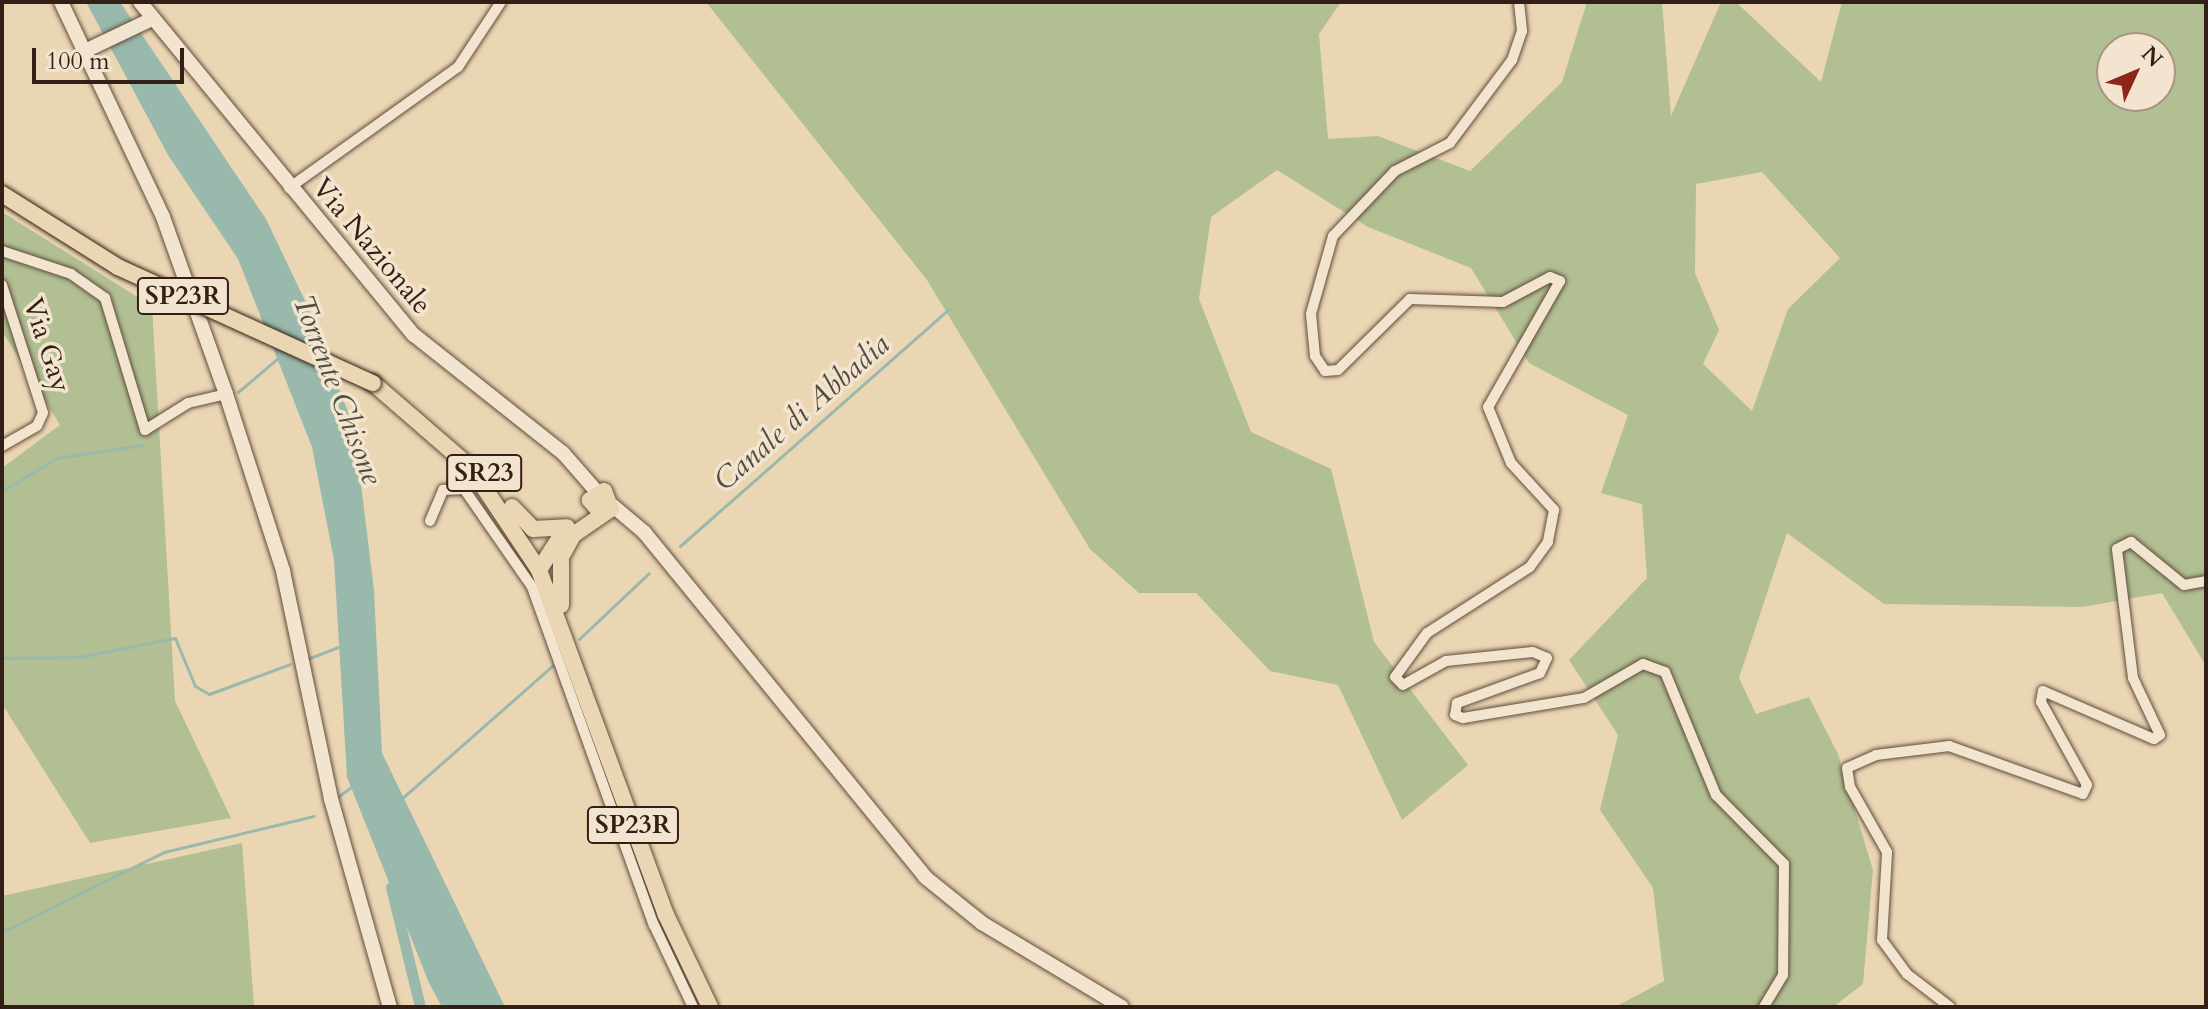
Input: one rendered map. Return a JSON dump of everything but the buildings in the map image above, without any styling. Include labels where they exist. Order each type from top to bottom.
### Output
[{"type":"main road","points":[[61,2],[87,50],[163,217],[226,394],[283,571],[331,799],[390,1007]]},
{"type":"main road","name":"Via Nazionale","points":[[140,2],[289,188],[414,335],[563,453],[600,504],[644,532],[925,877],[982,923],[1122,1007]]},
{"type":"main road","points":[[87,50],[152,19]]},
{"type":"main road","name":"SP23R","points":[[2,194],[118,267],[373,383],[400,403],[471,468],[539,570],[568,638],[645,861],[710,1007]]},
{"type":"main road","name":"SR23","points":[[400,403],[454,439],[527,525],[550,532],[567,527]]},
{"type":"main road","points":[[539,570],[567,527],[600,504]]},
{"type":"main road","points":[[568,638],[561,557],[573,535],[600,504]]},
{"type":"street","points":[[289,188],[458,67],[501,2]]},
{"type":"street","points":[[1519,2],[1522,31],[1512,60],[1450,143],[1395,171],[1333,236],[1311,314],[1315,356],[1325,371],[1338,370],[1410,299],[1503,302],[1550,277],[1560,281],[1488,407],[1511,463],[1554,510],[1548,542],[1530,567],[1427,633],[1395,677],[1403,685],[1446,661],[1533,652],[1547,658],[1540,673],[1457,703],[1455,715],[1463,718],[1584,698],[1643,664],[1665,672],[1716,795],[1784,864],[1789,915],[1783,975],[1764,1007]]},
{"type":"street","name":"Via Gay","points":[[2,251],[71,274],[105,298],[145,430],[188,403],[226,394]]},
{"type":"street","name":"Via Gay","points":[[2,285],[43,413],[37,426],[2,446]]},
{"type":"street","points":[[430,521],[443,490],[464,489],[532,587],[654,925],[693,1007]]},
{"type":"street","points":[[1950,1007],[1907,974],[1882,940],[1887,852],[1850,787],[1847,768],[1876,755],[1949,746],[2083,794],[2087,785],[2043,705],[2043,691],[2154,739],[2160,735],[2133,678],[2117,549],[2131,542],[2187,587],[2206,581]]},
{"type":"green space","points":[[706,2],[1341,2],[1319,34],[1328,139],[1378,136],[1470,171],[1562,82],[1587,2],[1662,2],[1671,116],[1721,2],[1736,2],[1821,82],[1842,2],[2206,2],[2206,666],[2162,593],[2082,607],[1884,604],[1787,533],[1739,678],[1756,714],[1809,697],[1838,754],[1873,870],[1863,984],[1833,1007],[1615,1007],[1664,981],[1653,888],[1600,810],[1618,735],[1569,660],[1647,578],[1642,504],[1601,493],[1628,415],[1529,363],[1471,268],[1368,227],[1277,170],[1211,217],[1199,299],[1251,432],[1331,469],[1374,642],[1468,765],[1402,820],[1338,685],[1270,671],[1196,593],[1139,593],[1090,549],[927,280]],"holes":[[[1762,172],[1840,258],[1788,309],[1752,411],[1703,364],[1719,330],[1695,273],[1696,184]]]},
{"type":"green space","points":[[2,212],[152,306],[175,701],[231,818],[90,843],[2,704],[2,468],[60,425],[2,331]]},
{"type":"green space","points":[[242,843],[254,1007],[2,1007],[2,896]]},
{"type":"water","name":"Torrente Chisone","points":[[86,2],[120,2],[266,219],[308,307],[354,428],[374,590],[382,753],[505,1007],[442,1007],[429,983],[347,777],[334,560],[312,447],[238,259],[168,155]]},
{"type":"waterway","name":"Canale di Abbadia","points":[[680,546],[949,309]]},
{"type":"waterway","points":[[238,392],[278,358]]},
{"type":"waterway","points":[[2,491],[57,458],[142,445]]},
{"type":"waterway","name":"Canale di Abbadia","points":[[579,639],[649,573]]},
{"type":"waterway","points":[[2,658],[79,657],[175,638],[195,686],[209,694],[290,664]]},
{"type":"waterway","points":[[307,659],[341,646]]},
{"type":"waterway","name":"Canale di Abbadia","points":[[400,800],[553,665]]},
{"type":"waterway","points":[[335,799],[351,787]]},
{"type":"waterway","points":[[2,932],[164,852],[314,816]]},
{"type":"waterway","points":[[391,887],[420,1007]]}]
